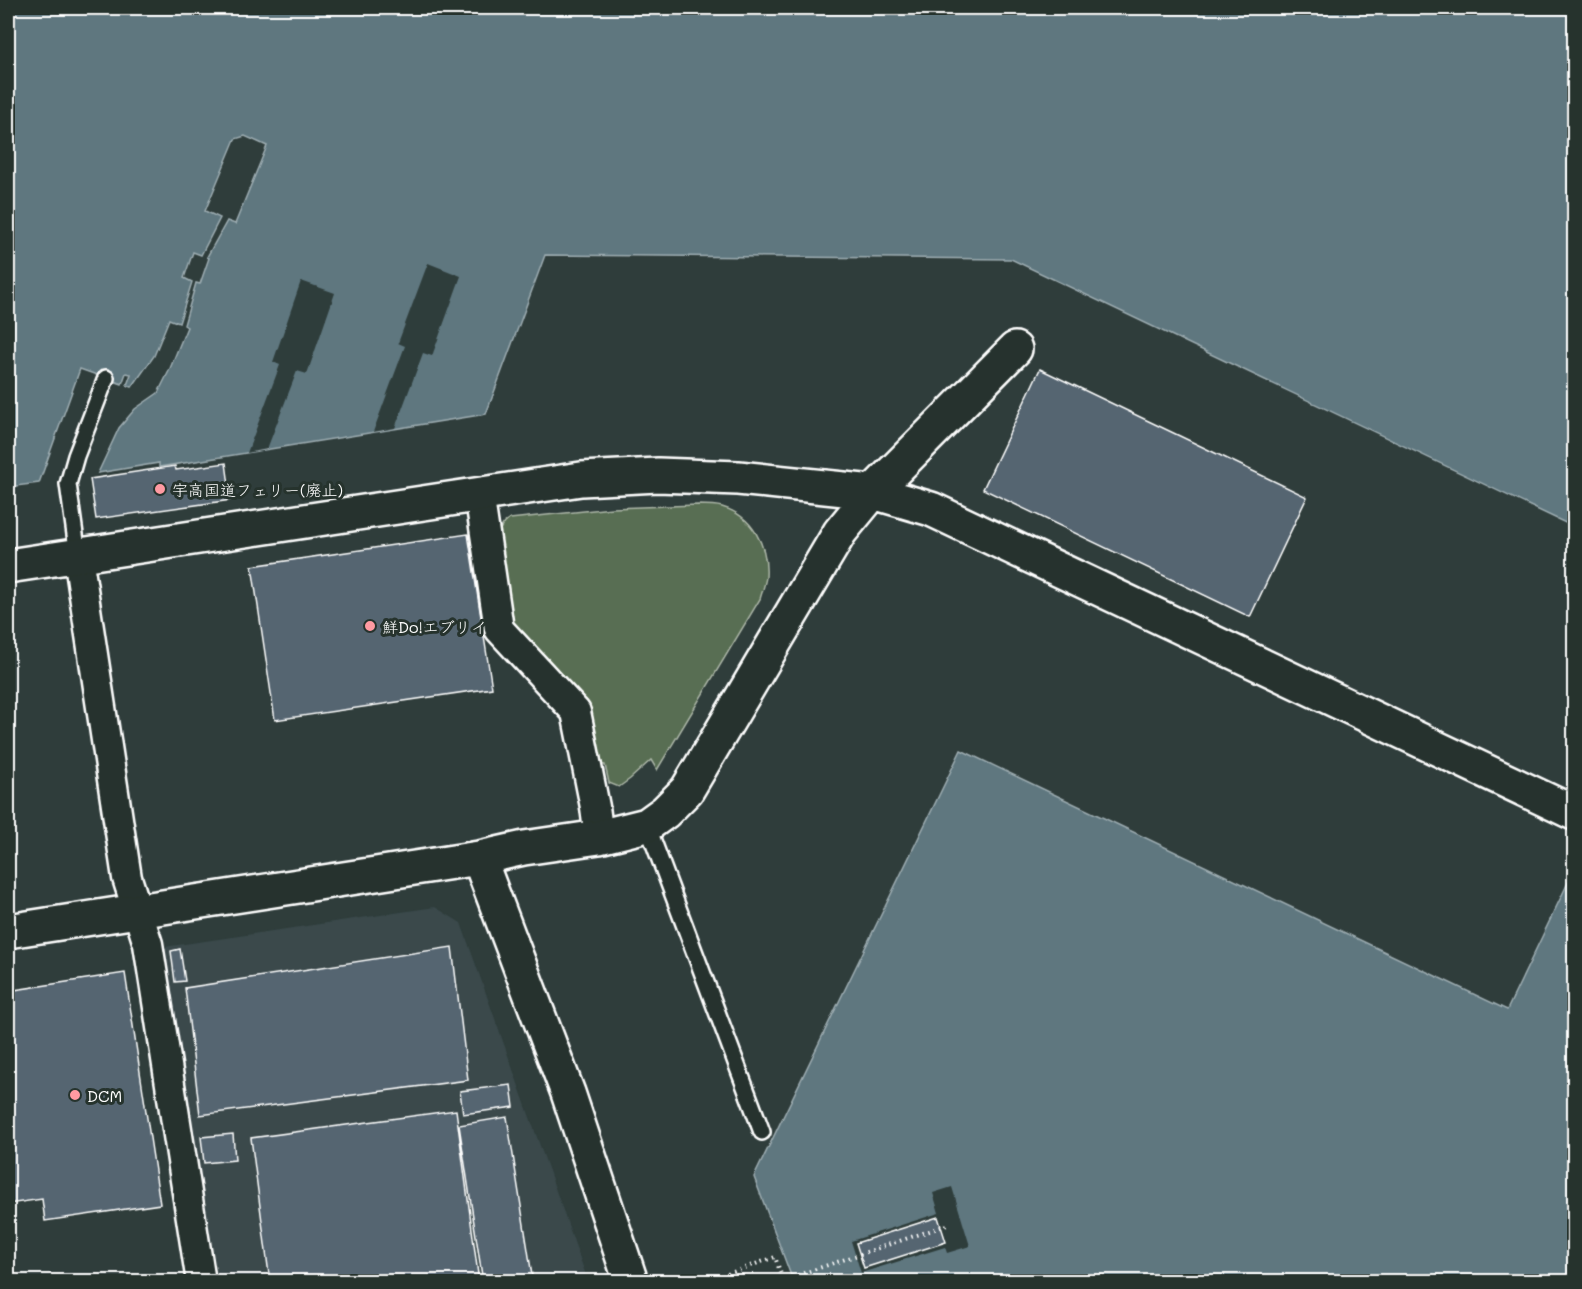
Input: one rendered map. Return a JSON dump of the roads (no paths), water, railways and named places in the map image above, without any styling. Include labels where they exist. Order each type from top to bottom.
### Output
[{"type":"street","points":[[8,931],[479,858],[524,848],[599,837],[647,825],[665,812],[687,790],[840,532],[873,492],[1015,349]]},
{"type":"street","points":[[8,566],[581,479],[658,475],[738,478],[873,492],[931,509],[1575,813]]},
{"type":"street","points":[[479,493],[499,629],[576,712],[599,837]]},
{"type":"street","points":[[78,556],[127,878],[148,944],[201,1281]]},
{"type":"street","points":[[479,858],[568,1093],[631,1281]]},
{"type":"lane","points":[[78,556],[68,484],[76,456],[106,378]]},
{"type":"lane","points":[[647,825],[762,1132]]},
{"type":"water","points":[[8,8],[1574,8],[1574,527],[1011,259],[545,255],[486,414],[159,467],[159,463],[98,473],[119,428],[135,409],[158,393],[187,327],[184,325],[196,283],[200,284],[209,258],[207,257],[227,221],[235,224],[267,146],[245,136],[235,139],[205,211],[220,218],[201,255],[193,252],[184,278],[192,282],[179,323],[169,319],[154,356],[132,387],[127,385],[131,374],[126,373],[122,384],[80,369],[39,483],[8,487]]},
{"type":"water","points":[[961,750],[1507,1010],[1574,870],[1574,1281],[793,1281],[754,1177]]},
{"type":"place","name":"宇高国道フェリー(廃止)","points":[[160,489]]},
{"type":"place","name":"鮮Do!エブリイ","points":[[370,626]]},
{"type":"place","name":"DCM","points":[[75,1095]]}]
